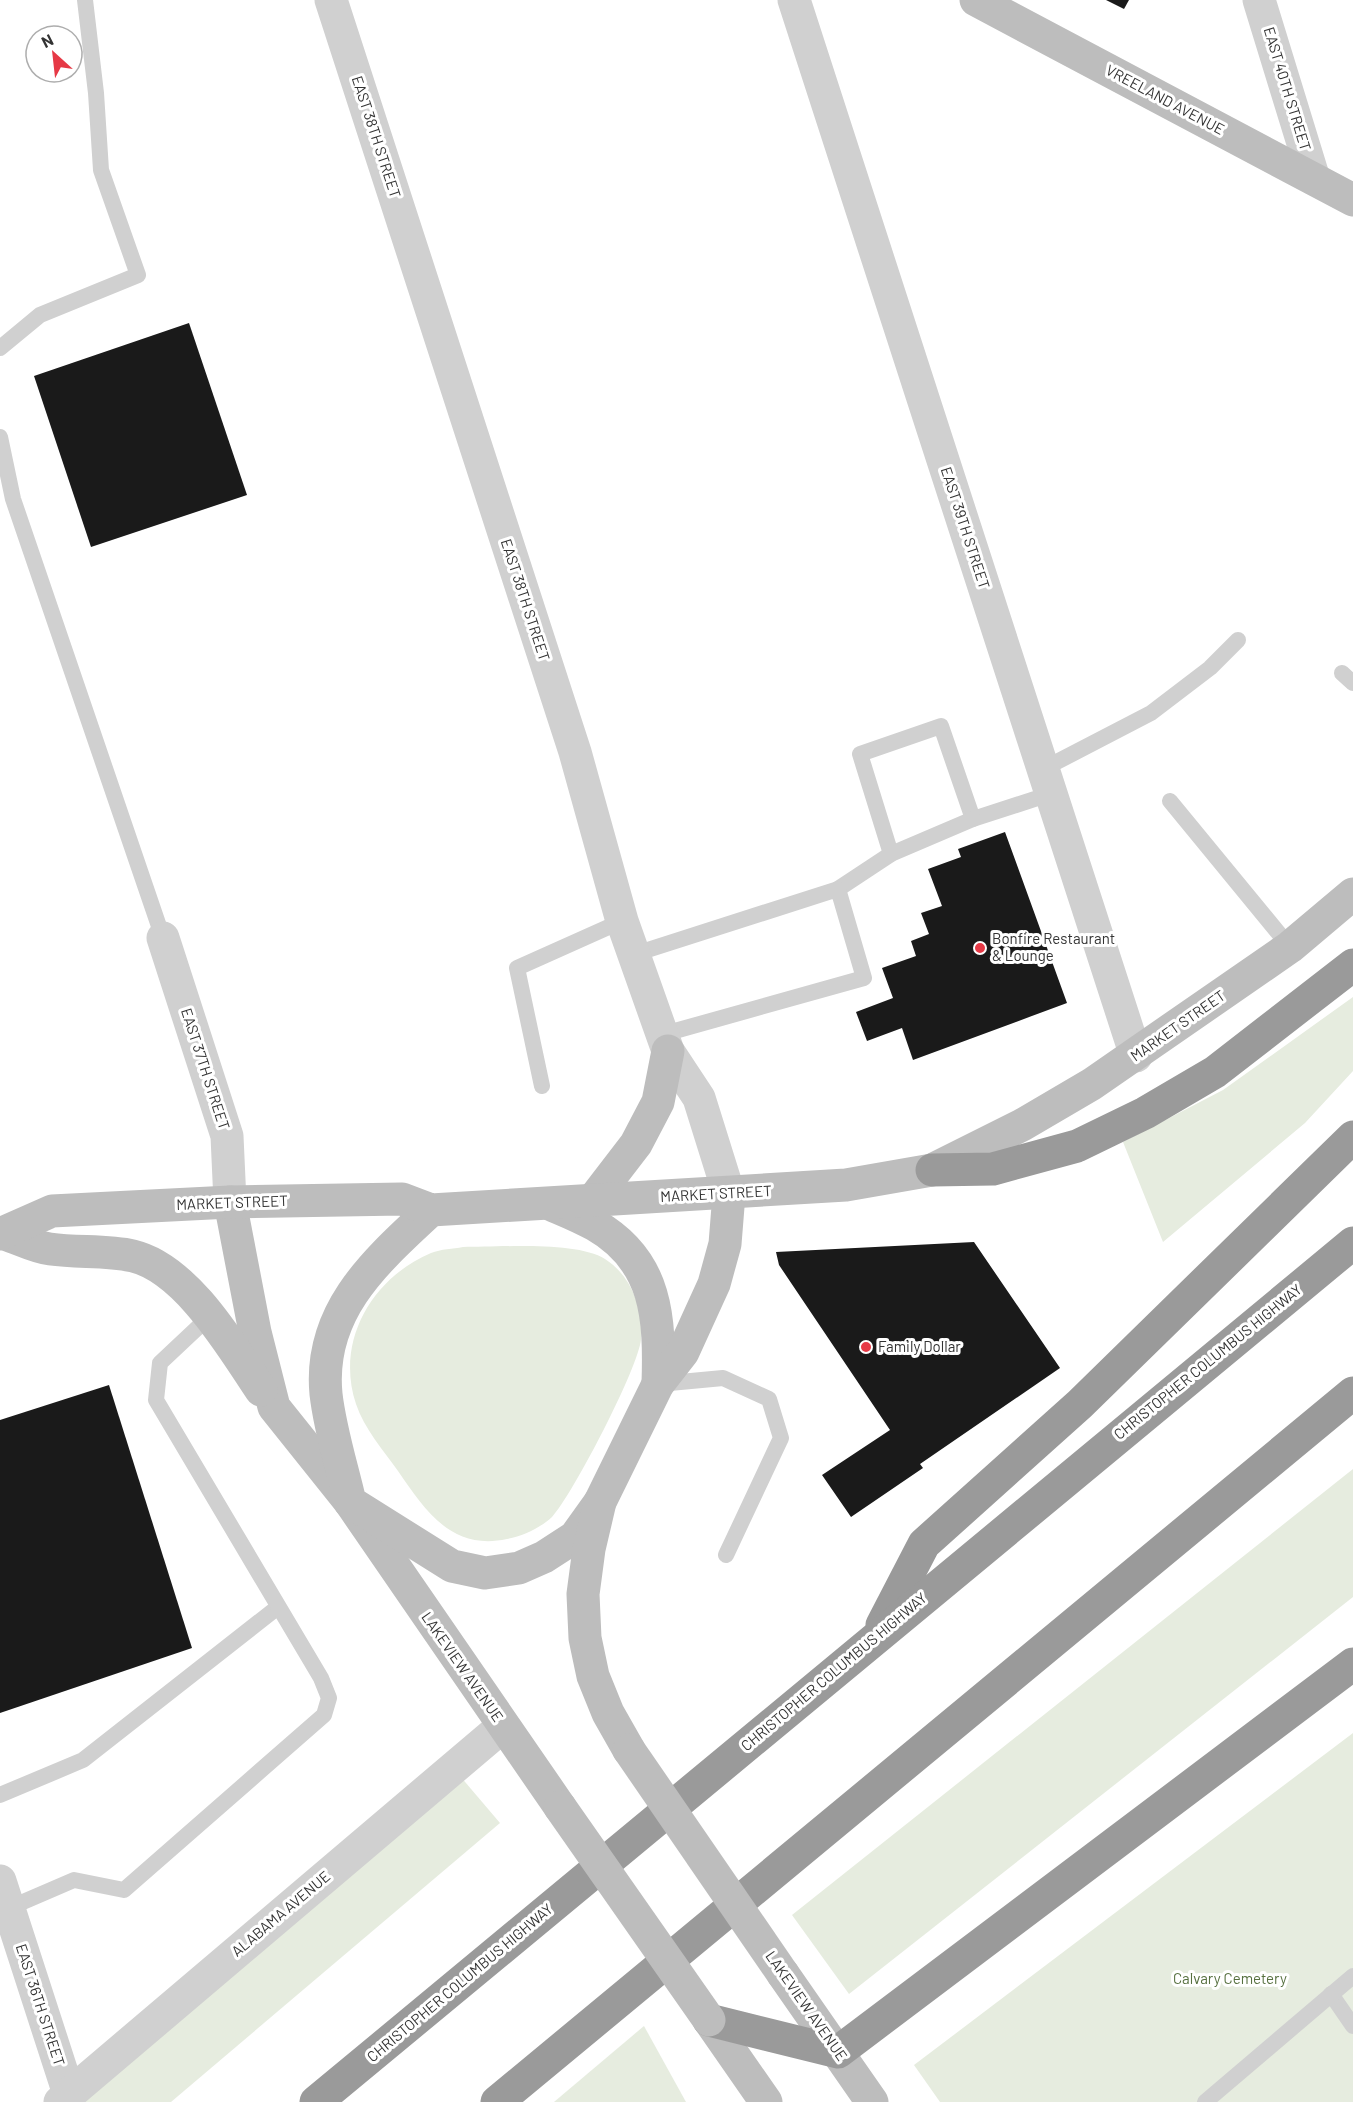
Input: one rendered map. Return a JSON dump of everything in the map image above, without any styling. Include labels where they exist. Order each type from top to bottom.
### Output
[{"type":"highway","points":[[932,1170],[993,1169],[1077,1146],[1145,1113],[1215,1072],[1353,965]]},
{"type":"highway","points":[[874,1640],[924,1544],[1080,1404],[1353,1137]]},
{"type":"highway","name":"CHRISTOPHER COLUMBUS HIGHWAY","points":[[316,2102],[1353,1243]]},
{"type":"highway","points":[[497,2102],[1353,1393]]},
{"type":"highway","points":[[709,2020],[838,2052],[1353,1664]]},
{"type":"main road","name":"VREELAND AVENUE","points":[[976,0],[1353,200]]},
{"type":"main road","name":"MARKET STREET","points":[[1,1234],[52,1211],[230,1202],[402,1199],[431,1210],[546,1202],[729,1194],[846,1185],[932,1170],[1022,1125],[1136,1056],[1290,947],[1353,894]]},
{"type":"main road","points":[[593,1200],[636,1144],[658,1102],[666,1042]]},
{"type":"main road","name":"LAKEVIEW AVENUE","points":[[729,1194],[725,1244],[714,1284],[683,1352],[658,1384],[600,1502],[589,1549],[583,1594],[585,1638],[597,1685],[608,1713],[629,1750],[872,2102]]},
{"type":"main road","name":"LAKEVIEW AVENUE","points":[[230,1202],[255,1332],[273,1407],[350,1502],[503,1726],[766,2102]]},
{"type":"main road","points":[[546,1202],[596,1225],[624,1248],[641,1272],[654,1297],[659,1326],[658,1384]]},
{"type":"main road","points":[[431,1210],[381,1256],[351,1293],[334,1327],[327,1358],[326,1394],[350,1502],[452,1566],[485,1573],[519,1568],[544,1557],[575,1537],[600,1502]]},
{"type":"main road","points":[[1,1234],[49,1249],[135,1257],[160,1269],[179,1284],[210,1316],[273,1407]]},
{"type":"street","name":"EAST 38TH STREET","points":[[331,0],[571,741],[622,921],[666,1042],[699,1098],[729,1194]]},
{"type":"street","name":"EAST 39TH STREET","points":[[795,0],[1136,1056]]},
{"type":"street","name":"EAST 40TH STREET","points":[[1259,0],[1314,179]]},
{"type":"street","name":"EAST 37TH STREET","points":[[163,938],[227,1136],[230,1202]]},
{"type":"street","name":"ALABAMA AVENUE","points":[[64,2098],[503,1726]]},
{"type":"street","name":"EAST 36TH STREET","points":[[4,1894],[64,2098]]},
{"type":"lane","points":[[0,348],[40,315],[138,275],[101,170],[96,93],[85,0]]},
{"type":"lane","points":[[0,437],[13,499],[163,938]]},
{"type":"lane","points":[[635,954],[838,889],[891,854],[973,819],[1047,782],[1151,713],[1210,668],[1238,640]]},
{"type":"lane","points":[[891,854],[861,754],[941,726],[973,819]]},
{"type":"lane","points":[[1170,801],[1290,947]]},
{"type":"lane","points":[[666,1042],[864,978],[838,889]]},
{"type":"lane","points":[[542,1086],[517,968],[622,921]]},
{"type":"lane","points":[[4,1894],[74,1880],[124,1890],[324,1715],[329,1698],[321,1678],[156,1400],[160,1364],[210,1316]]},
{"type":"lane","points":[[658,1384],[723,1378],[769,1399],[781,1438],[726,1555]]},
{"type":"lane","points":[[0,1795],[83,1760],[279,1607]]},
{"type":"lane","points":[[1205,2102],[1353,1976]]},
{"type":"lane","points":[[1331,1994],[1353,2026]]},
{"type":"green space","points":[[1353,997],[1353,1071],[1305,1123],[1163,1242],[1123,1142],[1223,1090]]},
{"type":"green space","points":[[537,1246],[592,1253],[605,1259],[622,1274],[634,1294],[640,1316],[641,1339],[629,1376],[574,1484],[552,1517],[531,1531],[507,1539],[487,1541],[470,1539],[455,1533],[430,1513],[369,1430],[359,1413],[351,1380],[351,1357],[355,1335],[376,1295],[391,1278],[410,1264],[431,1253],[463,1247]]},
{"type":"green space","points":[[1353,1469],[1353,1597],[849,1994],[792,1915]]},
{"type":"green space","name":"Calvary Cemetery","points":[[1353,1733],[1353,2102],[940,2102],[914,2065]]},
{"type":"green space","points":[[460,1776],[500,1823],[171,2102],[78,2102]]},
{"type":"green space","points":[[644,2026],[686,2102],[554,2102]]},
{"type":"building","points":[[1106,0],[1129,0],[1124,9]]},
{"type":"building","points":[[189,323],[247,495],[91,547],[34,376]]},
{"type":"building","name":"Bonfire Restaurant & Lounge","points":[[1005,832],[1067,1003],[913,1060],[902,1028],[867,1041],[856,1012],[893,998],[882,968],[916,956],[911,941],[929,934],[921,913],[942,906],[928,869],[961,857],[958,849]]},
{"type":"building","points":[[974,1242],[1060,1368],[920,1464],[923,1468],[851,1517],[822,1475],[890,1430],[779,1265],[776,1252]]},
{"type":"building","points":[[109,1385],[192,1648],[0,1713],[0,1420]]},
{"type":"place","name":"Bonfire Restaurant & Lounge","points":[[980,948]]},
{"type":"place","name":"Family Dollar","points":[[866,1347]]}]
